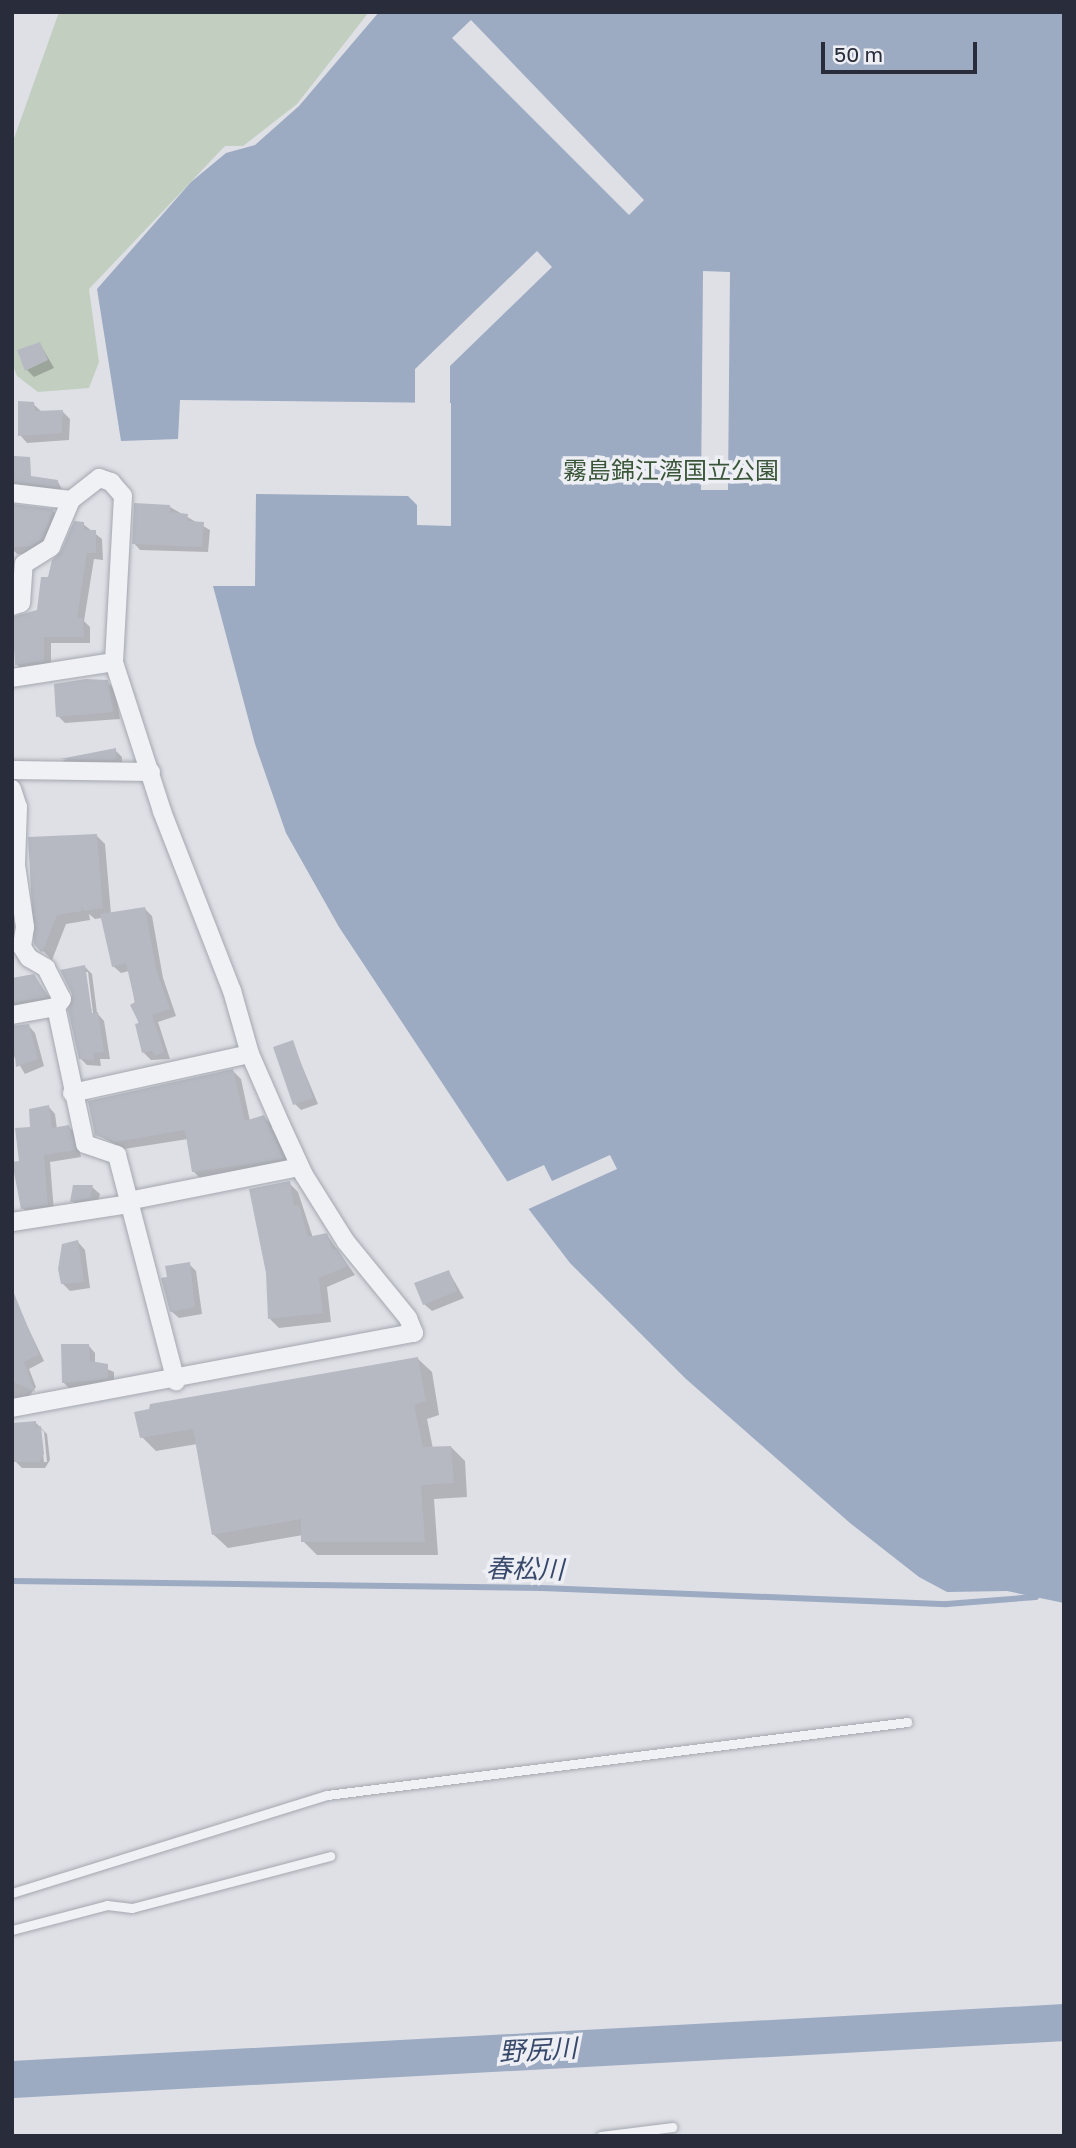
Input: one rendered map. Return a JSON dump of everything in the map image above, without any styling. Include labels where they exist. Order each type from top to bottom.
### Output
[{"type":"street","points":[[12,606],[21,603],[24,564],[51,547],[71,500],[99,478],[111,482],[123,496],[114,662],[250,1054],[300,1167],[346,1242],[408,1318],[414,1333],[176,1381],[12,1408]]},
{"type":"street","points":[[12,493],[71,500]]},
{"type":"street","points":[[12,678],[114,662]]},
{"type":"street","points":[[12,770],[151,772]]},
{"type":"street","points":[[12,789],[18,807],[16,865],[25,927],[17,950],[46,968],[62,999],[56,1007],[12,1015]]},
{"type":"street","points":[[56,1007],[72,1093],[85,1144],[117,1155],[176,1381]]},
{"type":"street","points":[[72,1093],[250,1054]]},
{"type":"street","points":[[12,1222],[129,1202],[300,1167]]},
{"type":"lane","points":[[12,1892],[327,1795],[907,1722]]},
{"type":"lane","points":[[12,1930],[107,1905],[132,1908],[330,1856]]},
{"type":"lane","points":[[601,2136],[672,2127]]},
{"type":"green space","points":[[59,12],[369,12],[297,104],[243,146],[225,146],[89,289],[99,362],[89,388],[38,392],[17,376],[12,363],[12,144]]},
{"type":"water","name":"霧島錦江湾国立公園","points":[[379,12],[1064,12],[1064,1603],[1007,1591],[947,1592],[919,1577],[850,1523],[686,1379],[570,1263],[507,1181],[339,927],[286,833],[255,744],[213,586],[255,586],[256,494],[408,496],[417,505],[417,525],[451,526],[451,403],[180,400],[178,439],[121,441],[97,289],[191,182],[226,153],[255,145],[299,106]]},
{"type":"pier","points":[[471,20],[644,200],[629,215],[452,38]]},
{"type":"pier","points":[[537,251],[552,267],[450,366],[450,404],[415,404],[415,369]]},
{"type":"pier","points":[[703,271],[730,272],[728,490],[701,490]]},
{"type":"pier","points":[[610,1155],[617,1169],[524,1211],[504,1183],[544,1165],[552,1181]]},
{"type":"building","points":[[40,342],[48,360],[25,371],[17,350]]},
{"type":"building","points":[[18,401],[34,402],[35,411],[63,410],[62,433],[18,436]]},
{"type":"building","points":[[14,456],[30,457],[31,476],[58,480],[57,487],[12,482]]},
{"type":"building","points":[[134,503],[170,505],[170,512],[188,514],[187,521],[204,522],[202,547],[132,544]]},
{"type":"building","points":[[12,504],[54,509],[42,539],[31,546],[12,547]]},
{"type":"building","points":[[74,521],[84,522],[84,530],[96,530],[96,553],[87,553],[77,618],[83,618],[84,637],[44,637],[44,661],[15,665],[12,617],[37,610],[41,577],[48,577],[52,560],[61,551]]},
{"type":"building","points":[[86,679],[108,680],[113,712],[56,717],[54,684]]},
{"type":"building","points":[[116,748],[116,760],[60,759]]},
{"type":"building","points":[[97,834],[103,908],[84,911],[81,905],[82,911],[57,915],[42,953],[34,944],[28,837]]},
{"type":"building","points":[[145,907],[156,969],[170,1009],[152,1015],[164,1052],[155,1056],[152,1051],[142,1053],[135,1024],[139,1023],[130,1005],[135,1002],[126,963],[112,967],[100,914]]},
{"type":"building","points":[[85,965],[92,1013],[98,1012],[104,1052],[94,1053],[94,1060],[79,1059],[68,1010],[72,994],[60,970]]},
{"type":"building","points":[[34,974],[48,997],[12,1003],[12,978]]},
{"type":"building","points":[[29,1024],[38,1059],[16,1067],[12,1026]]},
{"type":"building","points":[[293,1040],[313,1098],[293,1105],[273,1047]]},
{"type":"building","points":[[233,1069],[245,1121],[264,1115],[284,1159],[192,1172],[185,1130],[115,1142],[95,1135],[88,1101]]},
{"type":"building","points":[[49,1105],[52,1128],[69,1125],[76,1150],[44,1155],[48,1205],[21,1209],[12,1162],[19,1161],[15,1128],[30,1127],[29,1109]]},
{"type":"building","points":[[290,1181],[294,1206],[299,1205],[308,1237],[327,1233],[333,1250],[337,1248],[348,1266],[319,1278],[323,1313],[268,1319],[266,1273],[249,1189]]},
{"type":"building","points":[[73,1185],[93,1185],[90,1198],[70,1202]]},
{"type":"building","points":[[78,1240],[84,1282],[61,1284],[58,1269],[62,1244]]},
{"type":"building","points":[[190,1262],[195,1307],[170,1312],[161,1278],[167,1277],[165,1266]]},
{"type":"building","points":[[449,1270],[457,1291],[423,1305],[414,1283]]},
{"type":"building","points":[[13,1291],[39,1354],[24,1362],[35,1392],[12,1381]]},
{"type":"building","points":[[61,1344],[89,1344],[90,1361],[108,1364],[108,1379],[62,1383]]},
{"type":"building","points":[[418,1357],[426,1401],[414,1405],[423,1447],[451,1446],[454,1483],[421,1485],[425,1542],[301,1542],[301,1519],[212,1535],[193,1429],[140,1438],[134,1412],[149,1409],[150,1404]]},
{"type":"building","points":[[36,1421],[36,1427],[41,1426],[44,1454],[39,1462],[14,1462],[12,1423]]},
{"type":"waterway","name":"春松川","points":[[12,1581],[542,1588],[947,1604],[1036,1597]]},
{"type":"waterway","name":"野尻川","points":[[12,2079],[1064,2022]]}]
